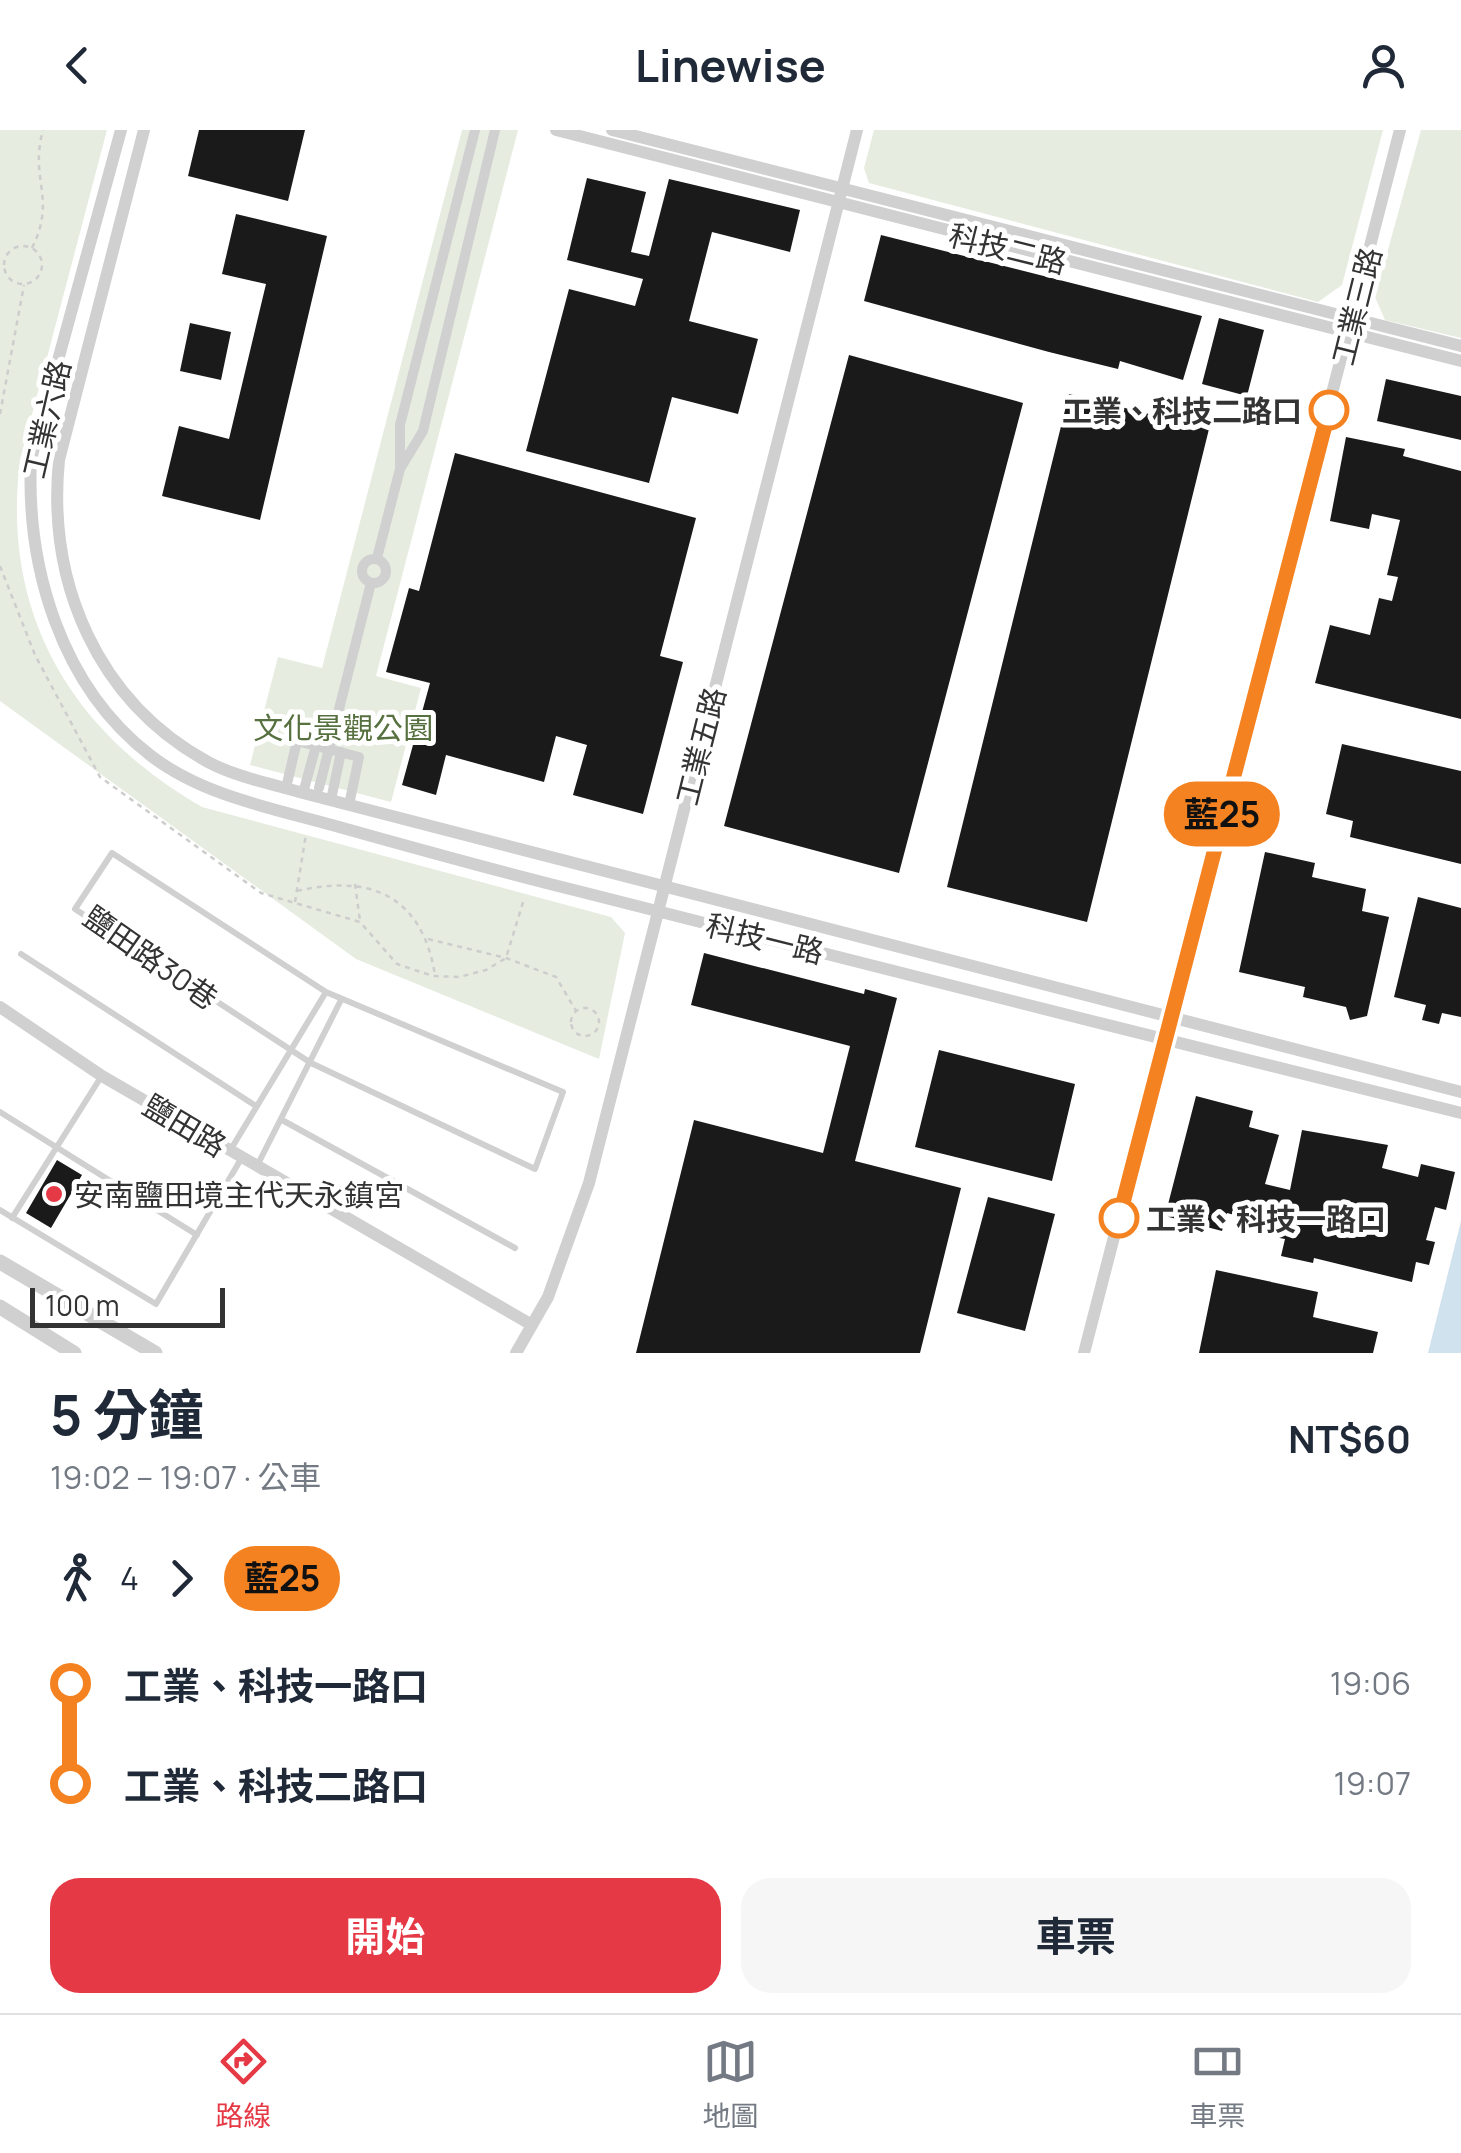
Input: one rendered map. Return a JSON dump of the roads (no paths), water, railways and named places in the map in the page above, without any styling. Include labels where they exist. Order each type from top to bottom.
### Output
[{"type":"street","name":"工業六路","points":[[98,702],[66,650],[36,555],[29,508],[32,459],[121,130]]},
{"type":"street","name":"工業六路","points":[[119,689],[90,646],[70,592],[55,499],[59,460],[144,130]]},
{"type":"street","points":[[377,558],[386,566],[386,574],[382,581],[371,583],[364,578],[363,566],[377,558],[400,469],[400,426],[475,130]]},
{"type":"street","points":[[400,469],[422,431],[495,130]]},
{"type":"street","name":"科技二路","points":[[556,130],[838,205],[1350,328],[1461,346]]},
{"type":"street","name":"科技二路","points":[[612,130],[842,186],[1461,362]]},
{"type":"street","name":"工業五路","points":[[516,1353],[548,1297],[589,1183],[857,130]]},
{"type":"street","name":"工業三路","points":[[1084,1353],[1400,130]]},
{"type":"street","points":[[319,788],[371,583]]},
{"type":"street","name":"科技一路","points":[[119,689],[170,737],[211,764],[286,788],[663,889],[1461,1092]]},
{"type":"street","name":"科技一路","points":[[98,702],[149,754],[190,780],[271,808],[464,862],[1461,1114]]},
{"type":"street","points":[[286,788],[297,741],[341,752],[359,757],[349,804]]},
{"type":"street","points":[[303,793],[316,746]]},
{"type":"street","points":[[331,800],[341,752]]},
{"type":"street","name":"鹽田路","points":[[0,1007],[102,1076],[532,1325]]},
{"type":"street","points":[[0,1262],[155,1353]]},
{"type":"street","points":[[0,1306],[74,1353]]},
{"type":"lane","name":"鹽田路30巷","points":[[112,853],[326,992],[563,1092],[534,1168],[310,1064],[75,908],[112,853]]},
{"type":"lane","points":[[21,954],[256,1106]]},
{"type":"lane","points":[[0,1210],[156,1304],[197,1234],[256,1106],[326,992]]},
{"type":"lane","points":[[256,1167],[342,1000]]},
{"type":"lane","points":[[12,1218],[102,1076]]},
{"type":"lane","points":[[0,1112],[54,1149],[197,1234]]},
{"type":"lane","points":[[282,1120],[515,1248]]},
{"type":"water","points":[[1461,1221],[1461,1353],[1428,1353]]},
{"type":"place","name":"工業、科技二路口","points":[[1329,410]]},
{"type":"place","name":"安南鹽田境主代天永鎮宮","points":[[54,1194]]},
{"type":"place","name":"工業、科技一路口","points":[[1119,1218]]},
{"type":"park label","name":"文化景觀公園","points":[[343,727]]}]
